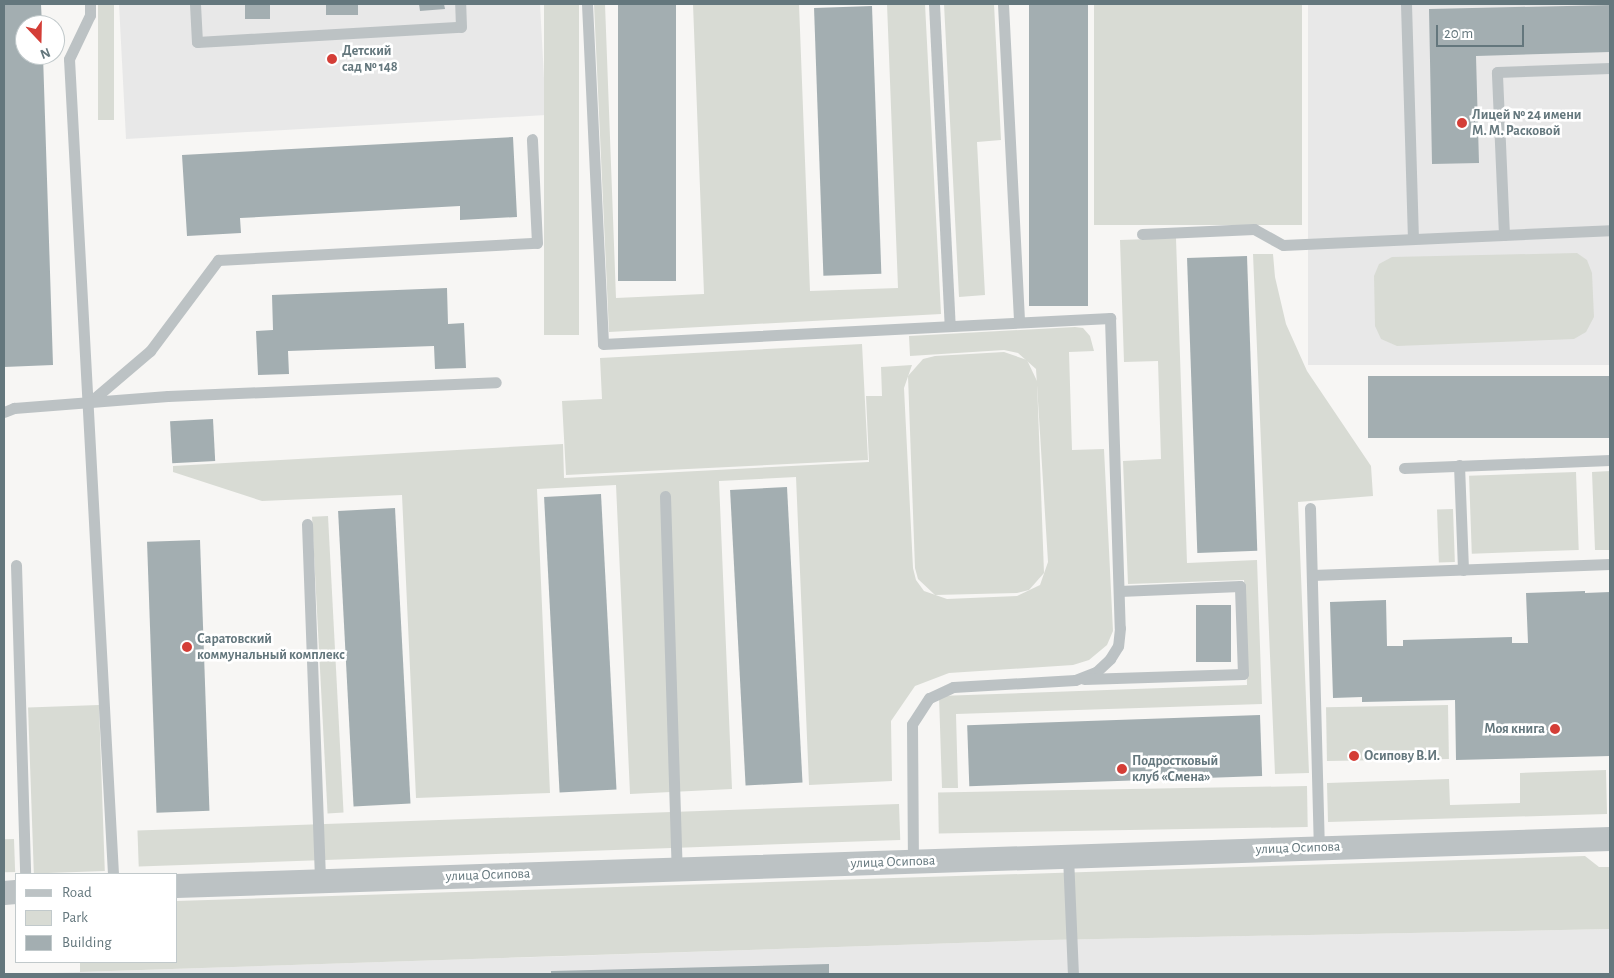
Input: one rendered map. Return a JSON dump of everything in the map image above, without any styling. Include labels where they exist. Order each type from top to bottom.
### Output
[{"type":"street","name":"улица Осипова","points":[[178,886],[1319,847],[1610,839]]},
{"type":"lane","points":[[90,4],[90,15],[70,60],[90,402],[113,873]]},
{"type":"lane","points":[[195,4],[197,42],[461,27],[460,4]]},
{"type":"lane","points":[[587,4],[602,344],[1110,318],[1119,591],[1118,646],[1110,660],[1096,672],[1075,680]]},
{"type":"lane","points":[[934,4],[950,326]]},
{"type":"lane","points":[[1003,4],[1019,322]]},
{"type":"lane","points":[[1406,4],[1413,239]]},
{"type":"lane","points":[[1504,234],[1497,72],[1610,68]]},
{"type":"lane","points":[[90,402],[150,351],[218,260],[538,243],[532,139]]},
{"type":"lane","points":[[1142,234],[1254,229],[1283,245],[1610,230]]},
{"type":"lane","points":[[4,412],[14,408],[90,402],[496,382]]},
{"type":"lane","points":[[1404,468],[1610,460]]},
{"type":"lane","points":[[1459,466],[1463,570]]},
{"type":"lane","points":[[665,496],[677,869]]},
{"type":"lane","points":[[1310,508],[1319,847]]},
{"type":"lane","points":[[307,524],[320,880]]},
{"type":"lane","points":[[1312,575],[1610,564]]},
{"type":"lane","points":[[16,565],[25,873]]},
{"type":"lane","points":[[913,861],[912,724],[929,698],[953,687],[1075,680],[1243,674],[1240,586],[1119,591]]},
{"type":"lane","points":[[1068,856],[1073,974]]},
{"type":"shaded area","name":"Детский сад № 148","points":[[119,4],[540,4],[546,115],[126,139]]},
{"type":"shaded area","name":"Лицей № 24 имени М. М. Расковой","points":[[1308,4],[1610,4],[1610,365],[1308,365]]},
{"type":"shaded area","points":[[1610,929],[1610,974],[21,974],[1048,940]]},
{"type":"green space","points":[[98,4],[114,4],[114,120],[98,120]]},
{"type":"green space","points":[[544,4],[579,4],[579,335],[544,335]]},
{"type":"green space","points":[[594,4],[605,4],[616,298],[704,294],[693,4],[799,4],[810,291],[898,288],[887,4],[925,4],[941,314],[609,332]]},
{"type":"green space","points":[[944,4],[994,4],[1001,140],[977,142],[985,295],[959,297]]},
{"type":"green space","points":[[1094,4],[1302,4],[1302,225],[1094,225]]},
{"type":"green space","points":[[1176,238],[1187,563],[1257,560],[1262,704],[956,714],[958,788],[942,788],[939,696],[1247,685],[1244,580],[1128,584],[1123,461],[1161,459],[1158,361],[1124,362],[1120,240]]},
{"type":"green space","points":[[1577,253],[1587,260],[1592,273],[1594,317],[1586,332],[1574,339],[1397,346],[1381,339],[1375,326],[1374,276],[1379,264],[1392,257]]},
{"type":"green space","points":[[1253,254],[1273,254],[1275,277],[1286,324],[1307,371],[1371,466],[1373,496],[1298,502],[1309,773],[1275,774]]},
{"type":"green space","points":[[1083,328],[1090,336],[1094,351],[1069,352],[1072,450],[1104,449],[1113,631],[1107,645],[1089,660],[1073,665],[949,673],[915,686],[891,721],[892,781],[809,785],[796,477],[719,481],[732,789],[630,794],[616,485],[537,489],[550,793],[416,798],[402,495],[262,501],[173,472],[173,466],[563,444],[564,478],[869,462],[866,396],[882,396],[881,367],[912,365],[904,388],[913,568],[916,580],[924,591],[947,599],[1017,596],[1040,585],[1048,562],[1036,369],[1018,353],[1004,350],[910,356],[909,336]]},
{"type":"green space","points":[[862,344],[868,460],[566,475],[562,401],[602,399],[600,358]]},
{"type":"green space","points":[[1004,352],[1027,360],[1037,381],[1044,573],[1029,590],[1017,593],[935,595],[918,579],[915,568],[908,376],[923,359],[935,356]]},
{"type":"green space","points":[[1610,471],[1610,550],[1595,550],[1592,472]]},
{"type":"green space","points":[[1576,472],[1579,550],[1472,554],[1469,476]]},
{"type":"green space","points":[[1453,509],[1455,562],[1439,563],[1437,510]]},
{"type":"green space","points":[[328,516],[344,813],[328,813],[312,517]]},
{"type":"green space","points":[[99,705],[105,871],[34,873],[28,707]]},
{"type":"green space","points":[[1448,705],[1449,759],[1327,761],[1326,707]]},
{"type":"green space","points":[[1606,770],[1607,814],[1328,822],[1327,783],[1449,779],[1450,805],[1520,803],[1520,773]]},
{"type":"green space","points":[[1307,786],[1308,827],[939,833],[938,792]]},
{"type":"green space","points":[[899,804],[900,840],[139,867],[137,831]]},
{"type":"green space","points":[[4,839],[14,839],[15,872],[5,872]]},
{"type":"green space","points":[[1585,856],[1599,867],[1610,867],[1610,929],[1048,940],[80,972],[80,963],[178,963],[178,901]]},
{"type":"building","points":[[4,4],[41,4],[42,15],[15,15],[15,65],[43,65],[53,365],[4,367]]},
{"type":"building","points":[[245,4],[270,4],[270,19],[245,19]]},
{"type":"building","points":[[326,4],[358,4],[358,15],[326,15]]},
{"type":"building","points":[[419,4],[444,4],[445,9],[420,11]]},
{"type":"building","points":[[618,4],[676,4],[676,281],[618,281]]},
{"type":"building","points":[[1029,4],[1088,4],[1088,306],[1029,306]]},
{"type":"building","points":[[1610,5],[1610,52],[1476,56],[1479,163],[1432,164],[1429,9]]},
{"type":"building","points":[[872,6],[881,274],[823,276],[814,8]]},
{"type":"building","points":[[513,137],[517,217],[460,220],[460,206],[240,218],[241,233],[187,236],[182,155]]},
{"type":"building","points":[[1247,256],[1257,551],[1197,553],[1187,258]]},
{"type":"building","points":[[447,288],[448,324],[464,323],[466,368],[435,369],[434,346],[288,351],[289,374],[258,375],[256,331],[273,330],[272,295]]},
{"type":"building","points":[[1368,376],[1610,376],[1610,438],[1368,438]]},
{"type":"building","points":[[213,419],[215,461],[172,463],[170,421]]},
{"type":"building","points":[[787,487],[802,783],[746,786],[730,490]]},
{"type":"building","points":[[601,494],[616,790],[560,793],[544,497]]},
{"type":"building","points":[[395,508],[410,804],[354,807],[338,511]]},
{"type":"building","points":[[200,540],[209,811],[156,813],[147,542]]},
{"type":"building","points":[[1585,591],[1585,593],[1610,592],[1610,756],[1456,760],[1455,700],[1362,702],[1362,697],[1333,698],[1330,602],[1386,600],[1387,646],[1403,646],[1403,640],[1512,637],[1512,643],[1528,643],[1526,593]]},
{"type":"building","points":[[1196,605],[1231,605],[1231,662],[1196,662]]},
{"type":"building","points":[[1260,715],[1262,776],[969,786],[967,725]]},
{"type":"building","points":[[829,964],[829,974],[551,974],[551,971]]},
{"type":"place","name":"Детский сад № 148","points":[[332,59]]},
{"type":"place","name":"Лицей № 24 имени М. М. Расковой","points":[[1462,123]]},
{"type":"place","name":"Саратовский коммунальный комплекс","points":[[187,647]]},
{"type":"place","name":"Моя книга","points":[[1555,729]]},
{"type":"place","name":"Осипову В.И.","points":[[1354,756]]},
{"type":"place","name":"Подростковый клуб «Смена»","points":[[1122,769]]}]
